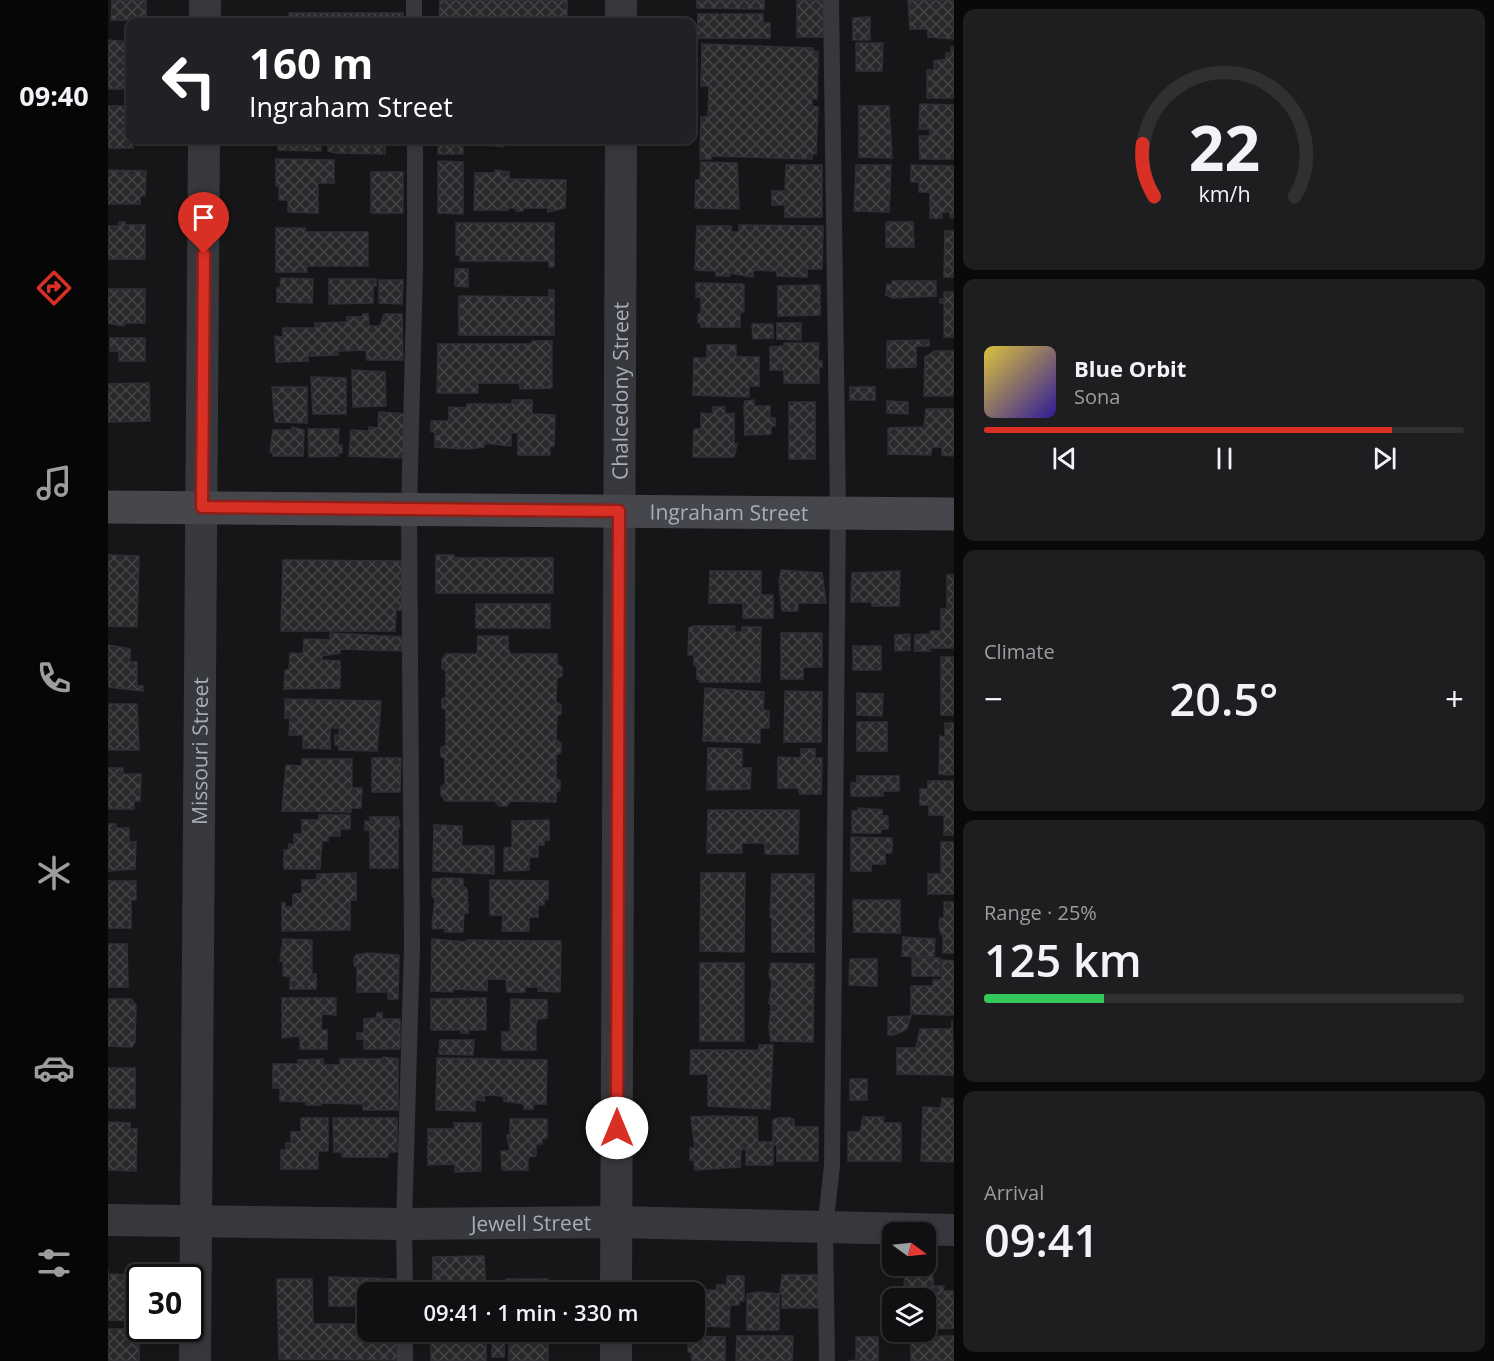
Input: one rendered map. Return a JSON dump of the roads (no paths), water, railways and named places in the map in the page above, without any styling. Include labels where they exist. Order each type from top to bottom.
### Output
[{"type":"main road","name":"Ingraham Street","points":[[108,507],[838,511],[954,514]]},
{"type":"street","points":[[205,0],[205,18]]},
{"type":"street","points":[[621,0],[621,18]]},
{"type":"street","name":"Missouri Street","points":[[195,1361],[204,144]]},
{"type":"street","name":"Chalcedony Street","points":[[616,1282],[621,144]]},
{"type":"street","name":"Jewell Street","points":[[108,1220],[404,1224],[616,1222],[954,1230]]},
{"type":"street","points":[[615,1361],[616,1342]]},
{"type":"lane","points":[[414,0],[414,18]]},
{"type":"lane","points":[[827,1361],[825,1228],[832,1166],[838,511],[831,0]]},
{"type":"lane","points":[[405,1282],[404,1224],[412,946],[409,510],[415,267],[415,144]]},
{"type":"lane","points":[[405,1342],[405,1361]]}]
